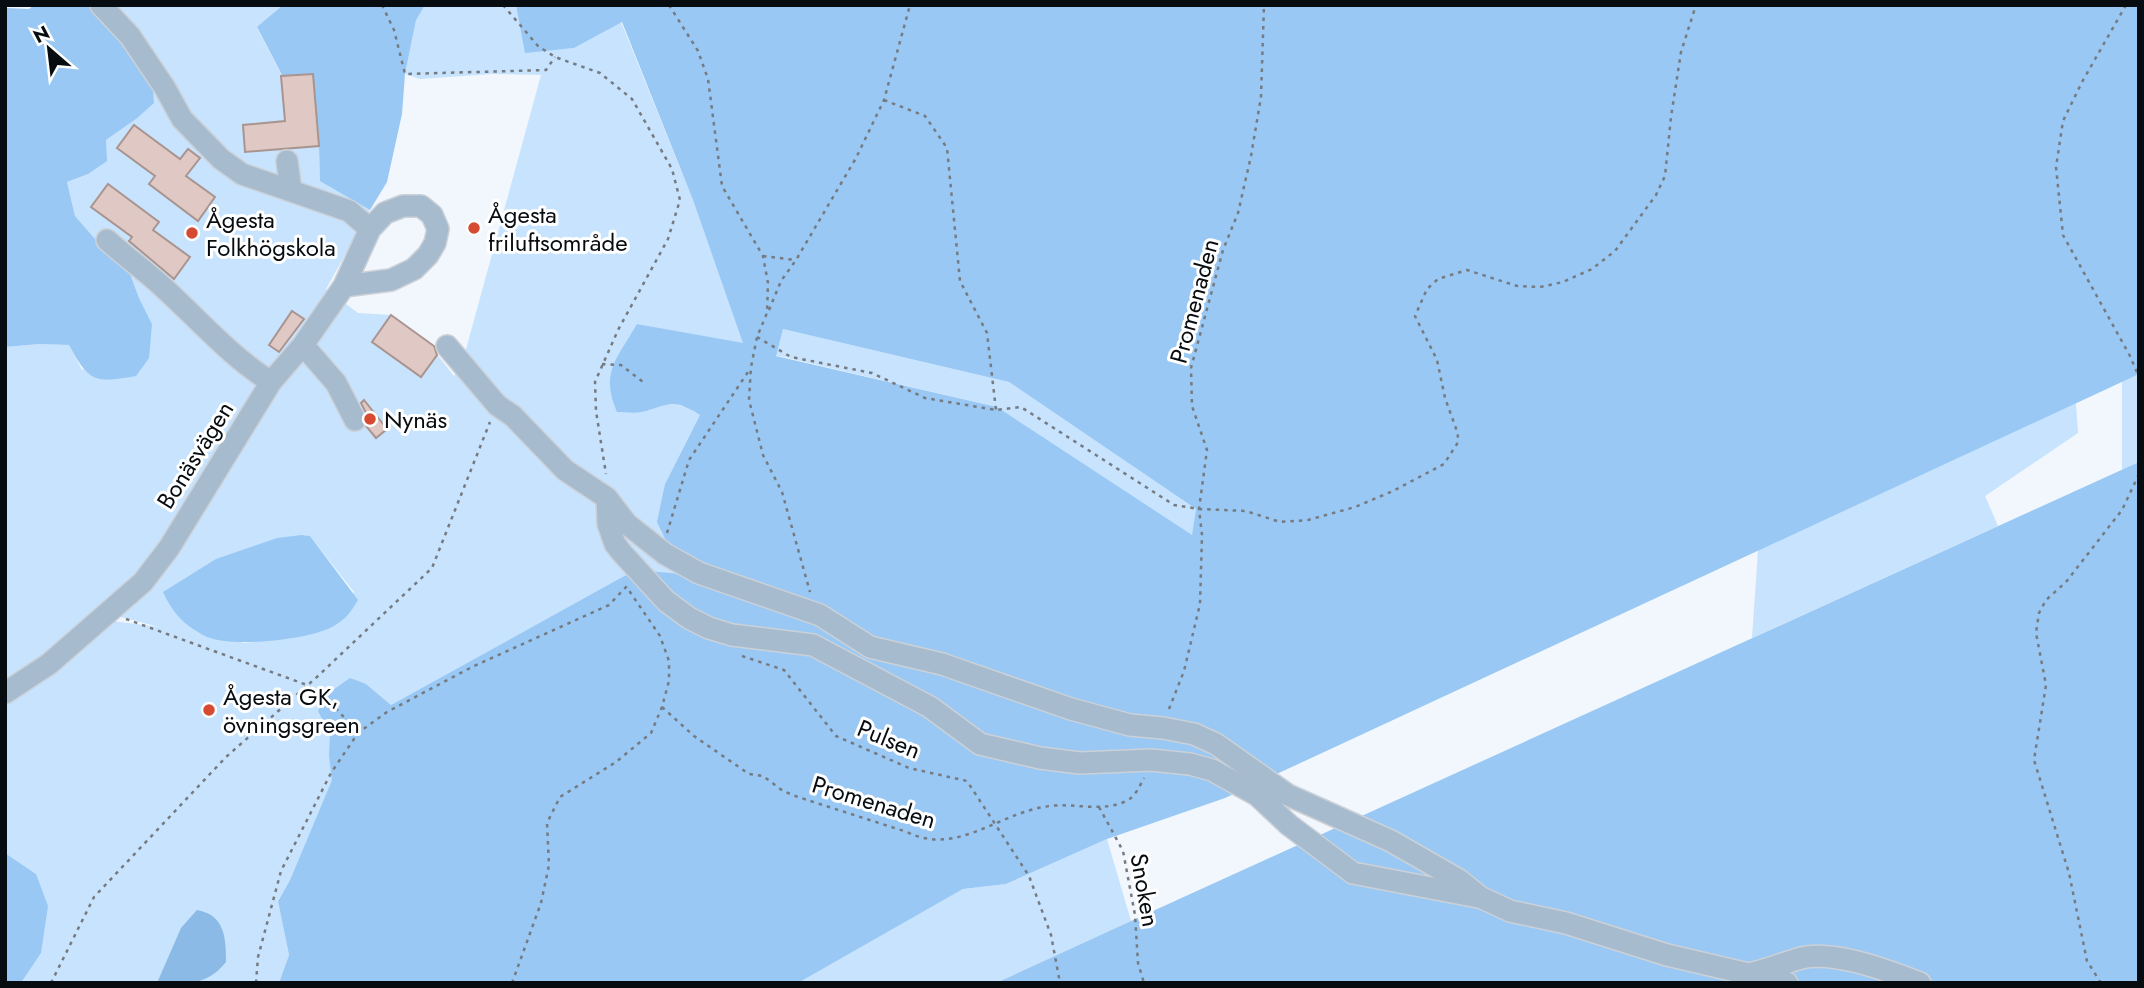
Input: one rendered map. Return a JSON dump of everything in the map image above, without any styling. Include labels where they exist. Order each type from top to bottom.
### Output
[{"type":"street","points":[[100,5],[130,36],[182,119],[221,159],[242,174],[349,211],[370,229],[385,213],[403,206],[421,206],[432,215],[438,229],[435,243],[414,269],[391,280],[344,286]]},
{"type":"street","points":[[288,161],[291,191]]},
{"type":"street","name":"Bonäsvägen","points":[[5,693],[49,664],[143,582],[169,548],[271,382],[303,345],[344,286],[370,229]]},
{"type":"street","points":[[107,240],[165,289],[250,369],[271,382]]},
{"type":"street","points":[[303,345],[336,383],[355,420]]},
{"type":"street","points":[[447,346],[497,405],[513,416],[565,470],[607,498],[626,524],[665,554],[699,573],[820,615],[870,647],[942,664],[1071,709],[1130,725],[1194,734],[1216,744],[1261,788],[1289,825],[1353,873],[1480,897]]},
{"type":"street","points":[[607,498],[608,524],[615,544],[628,562],[666,601],[689,618],[732,635],[813,645],[930,707],[980,744],[1040,758],[1080,763],[1151,760],[1190,764],[1261,788],[1288,794],[1421,857],[1459,880],[1480,897],[1510,911],[1566,923],[1667,955],[1787,983]]},
{"type":"street","points":[[1751,973],[1802,958],[1825,956],[1848,960],[1920,983]]},
{"type":"path","points":[[382,5],[394,30],[405,74],[546,70],[555,57]]},
{"type":"path","points":[[503,5],[538,46],[555,57],[600,73],[632,99],[672,169],[680,200],[668,239],[618,330],[595,382],[607,498]]},
{"type":"path","points":[[669,5],[698,51],[708,79],[722,186],[763,256],[768,283],[768,313]]},
{"type":"path","points":[[820,615],[806,581],[782,492],[759,441],[749,400],[751,367],[757,337],[781,281],[856,158],[884,100],[909,5]]},
{"type":"path","name":"Promenaden","points":[[1163,728],[1184,671],[1200,604],[1202,535],[1199,509],[1207,450],[1192,406],[1191,369],[1223,250],[1238,213],[1251,156],[1261,97],[1264,5]]},
{"type":"path","points":[[757,337],[791,357],[872,373],[925,398],[996,410],[1021,407],[1174,505],[1246,511],[1280,522],[1308,520],[1355,507],[1393,491],[1444,464],[1457,444],[1458,434],[1445,398],[1437,360],[1415,316],[1427,289],[1438,279],[1467,270],[1517,286],[1540,287],[1563,282],[1592,269],[1615,251],[1657,195],[1665,176],[1681,52],[1696,5]]},
{"type":"path","points":[[2126,5],[2063,121],[2056,167],[2063,235],[2139,377]]},
{"type":"path","points":[[884,100],[925,117],[947,148],[960,281],[987,333],[996,410]]},
{"type":"path","points":[[763,256],[796,260]]},
{"type":"path","points":[[602,364],[621,365],[643,382]]},
{"type":"path","points":[[665,554],[668,527],[689,460],[751,367]]},
{"type":"path","points":[[51,983],[94,897],[226,757],[432,568],[497,405]]},
{"type":"path","points":[[2101,983],[2087,961],[2069,873],[2034,760],[2046,685],[2036,633],[2039,613],[2046,600],[2066,582],[2122,510],[2139,474]]},
{"type":"path","points":[[256,983],[258,957],[281,871],[331,773],[358,733],[387,712],[472,667],[609,605],[627,587],[660,636],[669,661],[669,681],[662,707],[651,733],[616,762],[560,797],[547,822],[549,865],[541,903],[512,983]]},
{"type":"path","points":[[108,612],[307,685],[333,705],[358,733]]},
{"type":"path","name":"Pulsen","points":[[732,653],[784,670],[836,736],[909,768],[967,781],[1029,876],[1051,935],[1060,983]]},
{"type":"path","name":"Promenaden","points":[[662,707],[694,736],[749,774],[763,776],[783,791],[798,797],[907,832],[923,840],[943,841],[970,834],[1023,811],[1051,805],[1099,807]]},
{"type":"path","name":"Snoken","points":[[1099,807],[1123,851],[1135,915],[1138,963],[1144,983]]},
{"type":"shaded area","points":[[34,5],[93,5],[152,78],[154,103],[106,140],[107,161],[88,174],[67,182],[75,216],[96,240],[126,263],[152,324],[149,358],[136,376],[111,379],[95,377],[82,367],[69,345],[5,347],[5,8],[29,9]]},
{"type":"shaded area","points":[[93,5],[283,5],[257,28],[319,146],[320,180],[370,210],[326,289],[358,313],[391,315],[432,348],[454,376],[462,364],[541,75],[492,74],[420,79],[405,74],[416,19],[425,5],[516,5],[526,52],[574,48],[621,22],[693,200],[744,344],[637,324],[643,412],[672,404],[700,415],[665,484],[683,575],[635,570],[391,705],[366,684],[339,764],[290,880],[278,900],[289,955],[279,983],[21,983],[41,953],[36,874],[5,853],[5,700],[113,621],[159,627],[102,612],[5,685],[5,347],[69,345],[82,370],[152,324],[126,263],[96,240],[75,216],[67,182],[88,174],[106,140],[136,119]],"holes":[[[302,535],[310,536],[354,592],[329,628],[294,638],[242,643]]]},
{"type":"shaded area","points":[[283,5],[425,5],[416,20],[405,74],[402,114],[387,182],[370,210],[320,181],[319,146],[257,27]]},
{"type":"shaded area","points":[[516,5],[2139,5],[2139,374],[1225,798],[1107,839],[1006,884],[963,889],[798,983],[279,983],[289,955],[278,901],[290,880],[332,780],[330,734],[318,711],[326,695],[350,678],[366,684],[391,705],[635,570],[682,574],[657,522],[665,484],[700,415],[673,404],[639,412],[617,412],[610,386],[613,366],[637,324],[743,343],[693,200],[622,22],[574,48],[525,53]],"holes":[[[783,329],[1009,382],[1196,509],[1192,535],[997,407],[776,356]]]},
{"type":"shaded area","points":[[783,329],[1009,382],[1196,509],[1192,536],[997,407],[775,355]]},
{"type":"shaded area","points":[[2139,374],[2139,462],[2122,470],[2122,381]]},
{"type":"shaded area","points":[[2076,403],[2078,433],[1985,496],[1998,526],[1752,638],[1758,550]]},
{"type":"shaded area","points":[[2139,462],[2139,983],[996,983],[1131,921]]},
{"type":"shaded area","points":[[310,536],[358,600],[341,622],[320,632],[268,641],[215,639],[203,635],[184,622],[163,592],[216,559],[277,538]]},
{"type":"shaded area","points":[[1107,839],[1131,921],[996,983],[798,983],[963,889],[1006,884]]},
{"type":"shaded area","points":[[5,853],[36,874],[48,906],[41,953],[21,983],[5,983]]},
{"type":"shaded area","points":[[197,910],[213,917],[222,929],[226,962],[203,980],[157,983],[181,928]]},
{"type":"building","points":[[313,74],[319,146],[245,152],[243,125],[285,121],[281,76]]},
{"type":"building","points":[[134,125],[180,159],[188,149],[200,158],[186,176],[215,197],[198,221],[149,184],[155,176],[117,148]]},
{"type":"building","points":[[108,184],[159,222],[153,230],[190,257],[174,279],[129,241],[132,237],[91,207]]},
{"type":"building","points":[[292,311],[304,319],[279,352],[269,345]]},
{"type":"building","points":[[391,315],[434,346],[437,355],[421,377],[372,342]]},
{"type":"building","name":"Nynäs","points":[[364,400],[387,429],[376,438],[366,426],[367,415],[361,403]]},
{"type":"place","name":"Ågesta friluftsområde","points":[[474,228]]},
{"type":"place","name":"Ågesta Folkhögskola","points":[[192,233]]},
{"type":"place","name":"Nynäs","points":[[370,419]]},
{"type":"place","name":"Ågesta GK, övningsgreen","points":[[209,710]]}]
